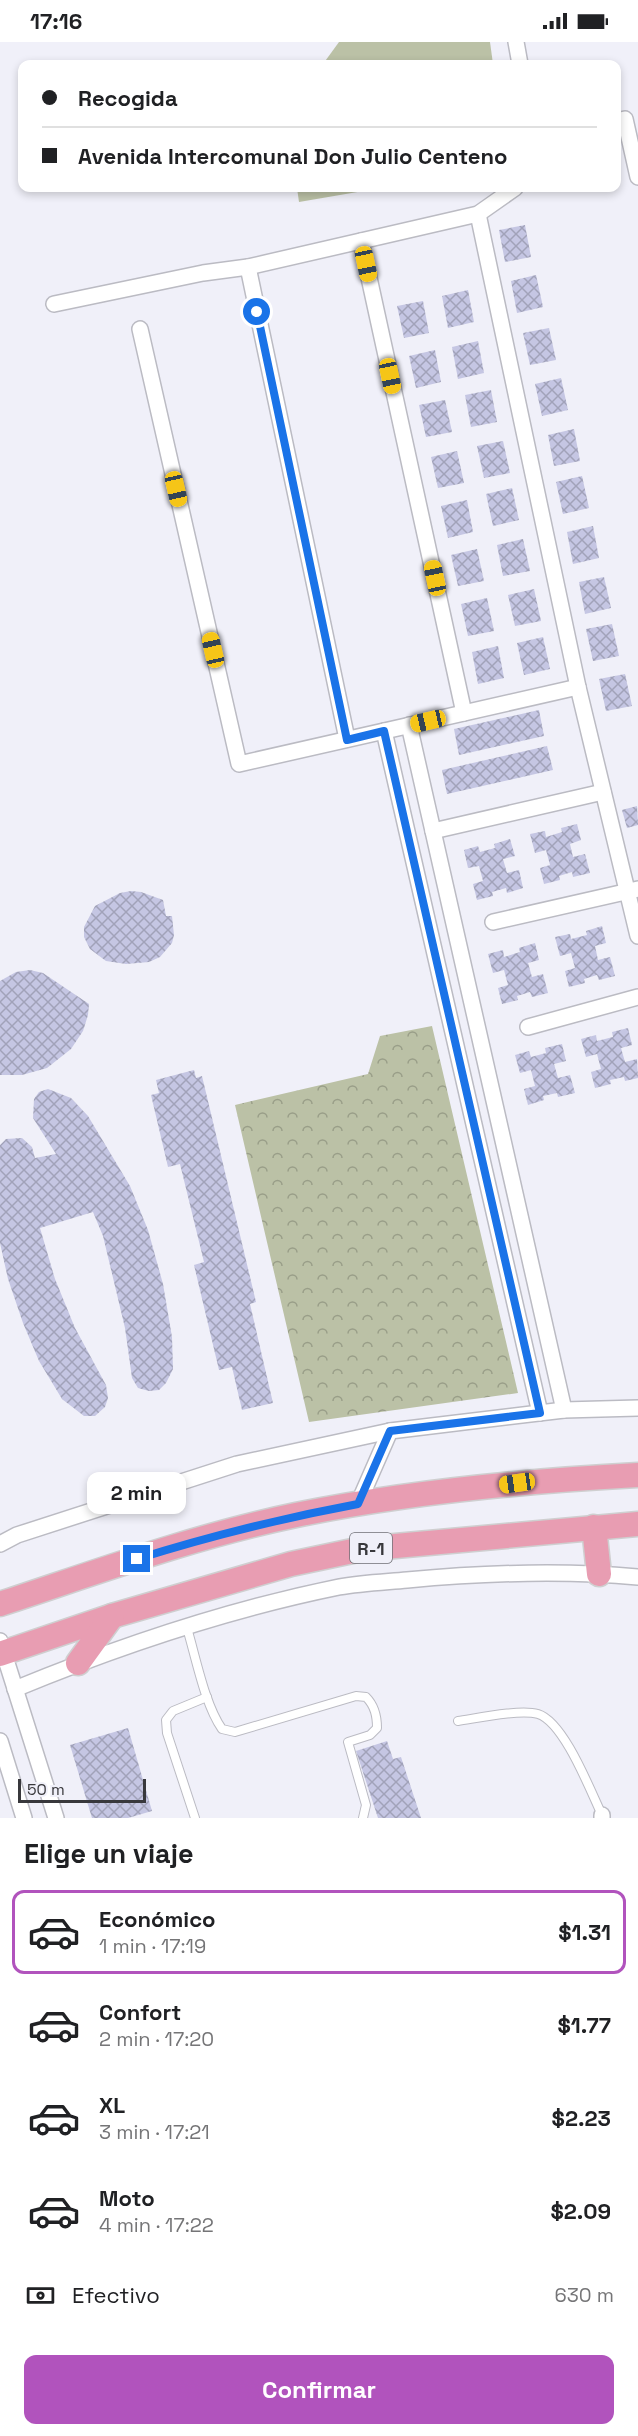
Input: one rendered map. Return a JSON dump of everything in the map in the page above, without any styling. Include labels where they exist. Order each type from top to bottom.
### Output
[{"type":"main road","name":"R-1","points":[[0,1604],[204,1538],[294,1516],[358,1504],[539,1480],[638,1475]]},
{"type":"main road","name":"R-1","points":[[1,1649],[291,1564],[362,1549],[638,1524]]},
{"type":"main road","points":[[594,1527],[599,1574]]},
{"type":"main road","points":[[78,1663],[112,1616]]},
{"type":"street","points":[[516,42],[519,60]]},
{"type":"street","points":[[621,120],[625,119],[638,177]]},
{"type":"street","points":[[54,304],[203,273],[248,267],[478,214],[509,192]]},
{"type":"street","points":[[478,214],[578,687],[603,792],[633,890],[638,936]]},
{"type":"street","points":[[361,241],[464,713]]},
{"type":"street","points":[[248,267],[347,740]]},
{"type":"street","points":[[140,329],[239,764],[578,687]]},
{"type":"street","points":[[409,725],[564,1410]]},
{"type":"street","points":[[384,731],[540,1413]]},
{"type":"street","points":[[433,831],[603,792]]},
{"type":"street","points":[[493,922],[633,890]]},
{"type":"street","points":[[528,1028],[638,997]]},
{"type":"street","points":[[455,1036],[478,1031]]},
{"type":"street","points":[[0,1544],[17,1535],[237,1464],[390,1431],[564,1410],[638,1408]]},
{"type":"street","points":[[358,1504],[390,1431]]},
{"type":"street","points":[[15,1689],[78,1663],[228,1615],[341,1587],[447,1577],[599,1574],[638,1577]]},
{"type":"street","points":[[1,1649],[56,1818]]},
{"type":"street","points":[[0,1741],[24,1818]]},
{"type":"lane","points":[[187,1628],[207,1697],[222,1729],[235,1732],[356,1696],[366,1697],[375,1711],[377,1728],[370,1735],[348,1742],[366,1805],[363,1818]]},
{"type":"lane","points":[[195,1818],[167,1733],[166,1720],[173,1711],[207,1697]]},
{"type":"lane","points":[[459,1721],[537,1713],[550,1720],[576,1760],[602,1816]]},
{"type":"green space","points":[[339,42],[490,42],[492,60],[326,60]]},
{"type":"green space","points":[[298,192],[358,192],[299,202]]},
{"type":"green space","points":[[432,1026],[518,1393],[309,1422],[235,1105],[368,1074],[380,1036]]},
{"type":"building","points":[[525,225],[531,257],[505,262],[499,230]]},
{"type":"building","points":[[536,275],[543,307],[517,313],[511,281]]},
{"type":"building","points":[[468,290],[474,322],[448,328],[442,296]]},
{"type":"building","points":[[423,301],[429,333],[404,338],[397,306]]},
{"type":"building","points":[[549,328],[556,360],[530,365],[523,333]]},
{"type":"building","points":[[478,341],[484,373],[458,379],[452,347]]},
{"type":"building","points":[[435,350],[441,382],[416,388],[409,356]]},
{"type":"building","points":[[561,378],[568,410],[542,416],[535,384]]},
{"type":"building","points":[[491,390],[497,422],[471,427],[465,395]]},
{"type":"building","points":[[445,400],[452,432],[426,437],[419,405]]},
{"type":"building","points":[[574,429],[580,461],[554,466],[548,435]]},
{"type":"building","points":[[503,441],[510,473],[484,478],[477,446]]},
{"type":"building","points":[[457,451],[464,483],[438,488],[431,457]]},
{"type":"building","points":[[582,476],[589,508],[563,514],[556,482]]},
{"type":"building","points":[[512,488],[519,520],[493,526],[486,494]]},
{"type":"building","points":[[467,500],[473,532],[448,538],[441,506]]},
{"type":"building","points":[[593,526],[599,558],[573,564],[567,532]]},
{"type":"building","points":[[523,539],[530,571],[503,576],[497,545]]},
{"type":"building","points":[[477,549],[484,581],[458,586],[451,555]]},
{"type":"building","points":[[604,577],[611,608],[585,614],[579,582]]},
{"type":"building","points":[[534,589],[541,621],[515,626],[508,595]]},
{"type":"building","points":[[487,598],[494,631],[468,636],[461,604]]},
{"type":"building","points":[[612,624],[619,656],[593,661],[586,629]]},
{"type":"building","points":[[543,637],[550,669],[524,675],[517,643]]},
{"type":"building","points":[[498,646],[504,678],[478,684],[472,652]]},
{"type":"building","points":[[625,674],[632,706],[606,711],[599,679]]},
{"type":"building","points":[[539,710],[544,736],[459,755],[454,729]]},
{"type":"building","points":[[547,746],[553,770],[447,794],[442,770]]},
{"type":"building","points":[[637,806],[638,825],[627,828],[622,810]]},
{"type":"building","points":[[577,824],[581,840],[570,844],[573,857],[585,854],[590,873],[573,877],[572,872],[559,876],[560,880],[544,884],[540,868],[550,865],[546,850],[535,853],[530,834],[545,831],[546,837],[562,832],[561,828]]},
{"type":"building","points":[[510,839],[515,856],[503,859],[507,873],[519,870],[523,888],[507,893],[506,888],[492,892],[493,896],[477,900],[473,884],[483,881],[479,866],[468,868],[464,850],[478,846],[480,852],[495,848],[494,844]]},
{"type":"building","points":[[131,891],[163,900],[166,916],[172,916],[174,935],[172,943],[160,957],[149,962],[126,964],[106,961],[90,949],[84,937],[84,927],[95,906],[120,893]]},
{"type":"building","points":[[602,926],[606,943],[595,946],[598,960],[610,957],[615,976],[599,980],[597,975],[584,979],[585,983],[569,987],[565,971],[575,968],[571,953],[560,956],[555,937],[570,934],[571,939],[587,935],[586,931]]},
{"type":"building","points":[[535,943],[539,960],[528,963],[532,977],[543,974],[548,993],[532,997],[530,992],[517,996],[518,1000],[502,1004],[498,988],[508,985],[504,970],[493,973],[488,954],[503,950],[504,957],[520,952],[519,948]]},
{"type":"building","points":[[30,970],[43,973],[89,1004],[88,1015],[83,1031],[71,1049],[47,1068],[22,1075],[0,1075],[0,981],[16,972]]},
{"type":"building","points":[[628,1028],[632,1045],[621,1048],[625,1062],[637,1059],[638,1078],[625,1081],[624,1077],[610,1080],[611,1084],[595,1088],[591,1072],[601,1069],[597,1054],[586,1057],[581,1039],[596,1035],[597,1041],[613,1037],[612,1032]]},
{"type":"building","points":[[562,1044],[566,1061],[554,1064],[558,1078],[570,1075],[575,1093],[558,1097],[557,1093],[543,1096],[544,1100],[528,1105],[524,1089],[535,1086],[531,1070],[520,1073],[515,1055],[529,1051],[531,1057],[546,1053],[545,1048]]},
{"type":"building","points":[[194,1070],[196,1078],[202,1076],[256,1302],[250,1304],[273,1403],[242,1410],[232,1367],[219,1370],[194,1265],[204,1262],[180,1164],[168,1167],[151,1095],[159,1093],[156,1080]]},
{"type":"building","points":[[48,1089],[71,1098],[88,1116],[130,1186],[148,1230],[163,1284],[172,1337],[173,1369],[166,1383],[159,1390],[149,1391],[138,1388],[132,1378],[125,1328],[103,1236],[93,1212],[40,1228],[55,1279],[75,1328],[106,1385],[108,1398],[105,1407],[95,1416],[84,1416],[62,1399],[39,1361],[8,1279],[0,1243],[0,1145],[6,1139],[22,1138],[32,1147],[35,1158],[56,1154],[33,1118],[34,1099],[39,1092]]},
{"type":"building","points":[[128,1728],[152,1811],[128,1818],[92,1818],[70,1745]]},
{"type":"building","points":[[387,1741],[393,1759],[401,1757],[421,1818],[378,1818],[356,1751]]},
{"type":"route","points":[[137,1559],[227,1532],[358,1504],[390,1431],[540,1413],[384,731],[347,740],[257,312]]}]
